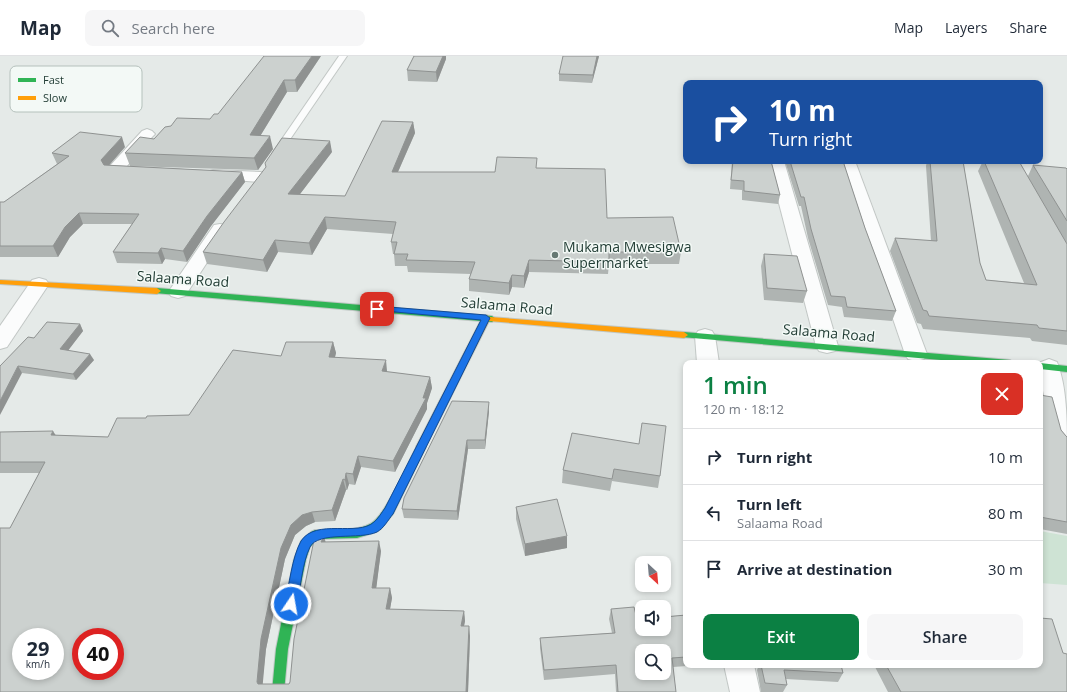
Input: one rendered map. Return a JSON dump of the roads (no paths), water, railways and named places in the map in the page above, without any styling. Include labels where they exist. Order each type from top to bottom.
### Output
[{"type":"main road","name":"Salaama Road","points":[[0,282],[178,292],[979,360]]},
{"type":"main road","points":[[278,692],[282,649],[300,559],[305,544],[315,535],[363,531],[372,529],[378,525],[389,511],[486,318]]},
{"type":"street","points":[[137,172],[114,171],[147,134]]},
{"type":"street","points":[[777,164],[827,346]]},
{"type":"street","points":[[848,164],[916,354]]},
{"type":"street","points":[[198,174],[262,174],[246,195]]},
{"type":"street","points":[[178,292],[232,213]]},
{"type":"street","points":[[0,342],[39,284]]},
{"type":"street","points":[[705,336],[708,360]]},
{"type":"street","points":[[1052,367],[1067,440]]},
{"type":"street","points":[[740,668],[745,692]]},
{"type":"lane","points":[[273,158],[343,56]]},
{"type":"place","name":"Mukama Mwesigwa Supermarket","points":[[555,255]]}]
